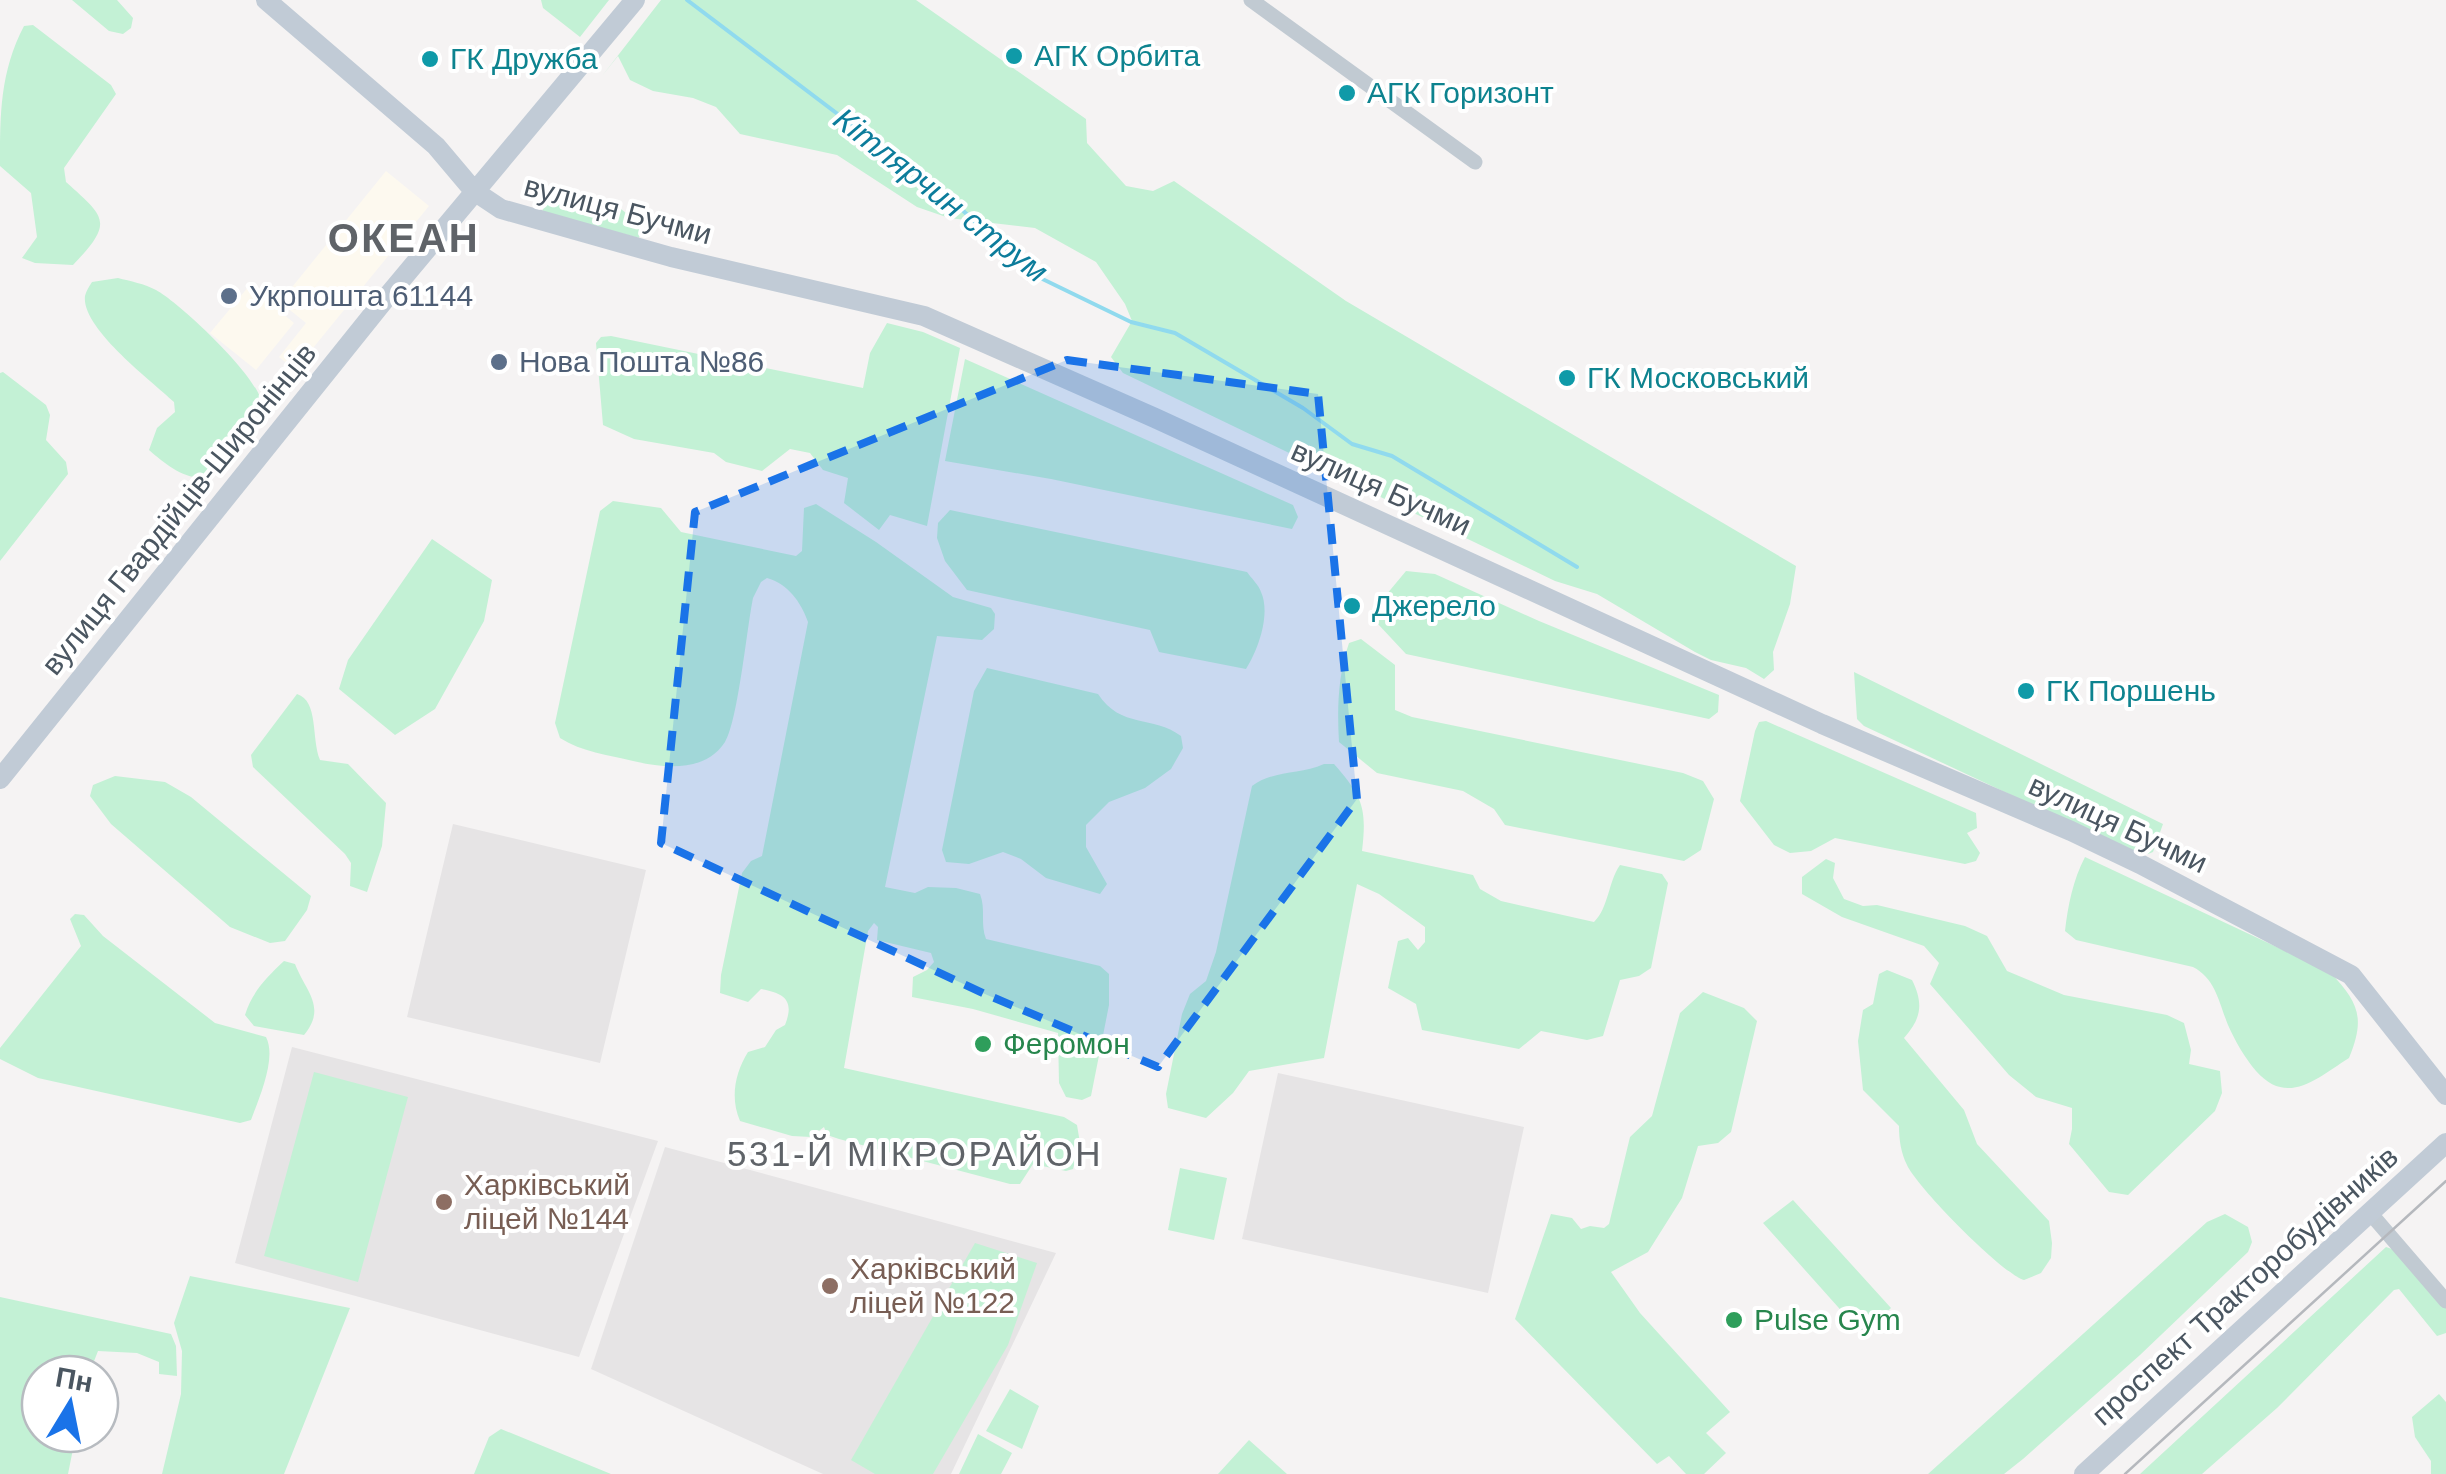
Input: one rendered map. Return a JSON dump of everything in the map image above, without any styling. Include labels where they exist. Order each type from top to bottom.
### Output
[{"type":"street","name":"вулиця Бучми","points":[[266,0],[436,146],[474,191],[501,209],[671,257],[924,316],[1822,724],[2071,832],[2351,975],[2446,1095]]},
{"type":"street","name":"вулиця Гвардійців-Широнінців","points":[[0,779],[474,191],[635,0]]},
{"type":"street","points":[[1250,0],[1474,162]]},
{"type":"street","name":"проспект Тракторобудівників","points":[[2084,1474],[2446,1142]]},
{"type":"street","points":[[2370,1214],[2446,1301]]},
{"type":"highlighted area","points":[[1067,360],[1318,394],[1357,799],[1158,1067],[985,994],[661,843],[695,512]]},
{"type":"shaded area","points":[[386,171],[429,206],[295,370],[279,357],[306,323],[280,302]]},
{"type":"shaded area","name":"ОКЕАН","points":[[249,286],[294,323],[256,370],[210,333]]},
{"type":"shaded area","points":[[453,824],[646,870],[600,1063],[407,1017]]},
{"type":"shaded area","name":"Харківський ліцей №144","points":[[292,1047],[658,1141],[579,1357],[235,1263]]},
{"type":"shaded area","points":[[1278,1073],[1524,1127],[1488,1293],[1242,1239]]},
{"type":"shaded area","name":"Харківський ліцей №122","points":[[665,1147],[1056,1253],[951,1474],[823,1474],[591,1369]]},
{"type":"green space","points":[[72,0],[117,0],[133,18],[131,28],[123,34],[109,31]]},
{"type":"green space","points":[[541,0],[609,0],[580,37],[543,8]]},
{"type":"green space","points":[[661,0],[916,0],[1086,119],[1087,143],[1126,186],[1153,191],[1174,181],[1346,301],[1796,566],[1790,604],[1773,652],[1774,670],[1764,679],[1746,668],[1711,660],[1597,594],[1555,581],[1123,373],[1111,357],[1132,321],[1125,304],[1096,262],[1035,228],[949,218],[917,207],[837,155],[740,134],[716,107],[693,98],[653,91],[630,80],[618,56],[602,76]]},
{"type":"green space","points":[[33,25],[111,85],[116,94],[64,168],[66,182],[90,204],[100,221],[95,239],[73,265],[35,263],[22,258],[37,237],[31,193],[0,166],[6,77],[24,26]]},
{"type":"green space","points":[[556,194],[616,205],[641,225],[639,238],[542,212],[548,197]]},
{"type":"green space","points":[[118,278],[156,290],[183,310],[235,361],[258,393],[262,405],[201,478],[180,472],[149,450],[157,428],[175,412],[174,402],[106,338],[87,309],[85,296],[92,282]]},
{"type":"green space","points":[[887,323],[923,332],[960,348],[927,526],[890,515],[879,530],[844,503],[848,478],[823,470],[810,453],[790,449],[762,471],[726,462],[714,453],[634,439],[603,425],[596,343],[601,337],[863,388],[870,353]]},
{"type":"green space","points":[[965,359],[1293,505],[1298,517],[1292,529],[945,461]]},
{"type":"green space","points":[[0,373],[46,405],[50,415],[46,440],[66,462],[68,474],[0,561]]},
{"type":"green space","points":[[613,501],[661,508],[681,532],[796,556],[802,551],[804,508],[816,504],[953,597],[991,608],[995,614],[994,629],[982,640],[937,636],[885,887],[915,893],[928,887],[956,888],[980,894],[986,939],[1100,966],[1109,974],[1109,1005],[1091,1096],[1082,1100],[1066,1097],[1059,1083],[1058,1033],[912,997],[913,977],[934,962],[931,953],[877,940],[878,927],[874,923],[868,931],[844,1068],[1064,1117],[1077,1125],[1080,1143],[1073,1169],[1033,1164],[1020,1184],[1010,1184],[839,1139],[827,1135],[824,1127],[811,1137],[792,1136],[740,1121],[735,1086],[740,1068],[748,1052],[765,1047],[776,1030],[785,1025],[789,1009],[781,996],[761,989],[748,1002],[720,993],[721,975],[742,873],[751,861],[762,856],[808,622],[787,589],[767,578],[761,582],[753,598],[730,731],[717,752],[706,759],[683,766],[657,765],[577,747],[560,738],[555,723],[600,511]]},
{"type":"green space","points":[[950,510],[1247,572],[1264,601],[1259,642],[1246,669],[1159,652],[1150,630],[967,590],[945,561],[937,538],[938,523]]},
{"type":"green space","points":[[432,539],[492,580],[484,621],[435,709],[395,735],[339,689],[348,660]]},
{"type":"green space","points":[[1406,571],[1435,574],[1719,695],[1718,712],[1709,719],[1406,654],[1377,623],[1386,595]]},
{"type":"green space","points":[[1361,639],[1395,665],[1395,710],[1412,717],[1683,773],[1703,781],[1714,799],[1701,850],[1684,861],[1505,825],[1494,809],[1463,791],[1377,773],[1339,742],[1343,667],[1349,643]]},
{"type":"green space","points":[[987,668],[1098,694],[1117,712],[1181,736],[1183,748],[1171,769],[1145,788],[1109,802],[1086,825],[1086,847],[1107,884],[1100,894],[1046,878],[1021,859],[1003,852],[969,864],[946,862],[942,850],[974,691]]},
{"type":"green space","points":[[1854,672],[2163,824],[2153,852],[2126,849],[1864,726],[1857,719]]},
{"type":"green space","points":[[297,694],[312,712],[320,760],[348,764],[386,803],[382,846],[367,892],[350,886],[351,863],[345,854],[253,767],[251,755]]},
{"type":"green space","points":[[1766,721],[1976,813],[1977,828],[1967,833],[1980,853],[1976,861],[1965,864],[1835,838],[1811,851],[1790,853],[1774,845],[1740,801],[1755,731],[1759,722]]},
{"type":"green space","points":[[1334,764],[1361,804],[1362,851],[1473,875],[1480,889],[1501,901],[1594,922],[1620,865],[1662,874],[1668,883],[1651,968],[1639,976],[1620,980],[1603,1036],[1587,1040],[1541,1031],[1519,1049],[1422,1030],[1416,1004],[1388,988],[1398,941],[1408,938],[1418,950],[1425,942],[1425,927],[1379,894],[1357,884],[1324,1058],[1249,1071],[1233,1093],[1206,1118],[1168,1108],[1166,1094],[1182,1014],[1190,994],[1206,981],[1216,952],[1252,786],[1269,777]]},
{"type":"green space","points":[[115,776],[165,782],[191,797],[311,896],[307,910],[285,941],[270,943],[230,927],[111,824],[90,796],[93,785]]},
{"type":"green space","points":[[2085,857],[2330,972],[2347,992],[2356,1011],[2357,1031],[2349,1058],[2302,1086],[2280,1087],[2268,1082],[2248,1061],[2212,985],[2201,972],[2076,940],[2065,931],[2072,893]]},
{"type":"green space","points":[[1826,859],[1835,863],[1833,878],[1844,899],[1965,926],[1987,936],[2007,971],[2064,995],[2167,1015],[2184,1023],[2191,1050],[2189,1064],[2220,1071],[2222,1093],[2215,1111],[2128,1195],[2109,1192],[2069,1144],[2072,1108],[2036,1097],[2009,1075],[1930,984],[1939,963],[1924,946],[1842,917],[1802,894],[1802,877]]},
{"type":"green space","points":[[75,914],[84,915],[103,936],[215,1023],[266,1037],[268,1067],[251,1120],[240,1123],[38,1078],[0,1059],[0,1048],[81,946],[70,919]]},
{"type":"green space","points":[[284,961],[295,964],[312,1000],[314,1016],[304,1035],[254,1026],[245,1015],[256,992]]},
{"type":"green space","points":[[1887,970],[1912,980],[1918,997],[1917,1018],[1904,1038],[1964,1110],[1977,1144],[2049,1221],[2051,1258],[2041,1273],[2024,1280],[2013,1274],[1961,1228],[1907,1165],[1899,1126],[1863,1090],[1858,1041],[1863,1010],[1873,1004],[1879,974]]},
{"type":"green space","points":[[1703,992],[1744,1008],[1757,1021],[1731,1132],[1718,1143],[1698,1146],[1682,1198],[1648,1252],[1611,1272],[1640,1313],[1730,1412],[1706,1433],[1726,1453],[1704,1474],[1686,1474],[1669,1456],[1657,1464],[1515,1319],[1551,1214],[1572,1218],[1581,1229],[1604,1228],[1609,1224],[1630,1137],[1652,1116],[1680,1013]]},
{"type":"green space","points":[[314,1072],[408,1097],[358,1282],[264,1256]]},
{"type":"green space","points":[[1180,1168],[1227,1178],[1214,1240],[1168,1230]]},
{"type":"green space","points":[[1793,1200],[1891,1308],[1863,1335],[1763,1223]]},
{"type":"green space","points":[[2225,1214],[2248,1227],[2252,1242],[2248,1252],[2023,1459],[2004,1474],[1928,1474],[2207,1222]]},
{"type":"green space","points":[[975,1243],[1037,1263],[1008,1345],[933,1474],[875,1474],[851,1460]]},
{"type":"green space","points":[[2386,1247],[2395,1250],[2446,1305],[2446,1333],[2437,1336],[2399,1289],[2394,1290],[2277,1408],[2202,1474],[2140,1474]]},
{"type":"green space","points":[[190,1276],[350,1308],[284,1474],[162,1474],[181,1394],[182,1351],[174,1323]]},
{"type":"green space","points":[[0,1297],[171,1334],[176,1346],[177,1376],[159,1374],[159,1362],[137,1353],[20,1354],[20,1454],[72,1454],[68,1474],[0,1474]]},
{"type":"green space","points":[[1010,1389],[1039,1406],[1022,1449],[986,1431]]},
{"type":"green space","points":[[2439,1394],[2446,1402],[2446,1474],[2431,1474],[2431,1461],[2415,1437],[2412,1417]]},
{"type":"green space","points":[[501,1429],[611,1474],[474,1474],[489,1437]]},
{"type":"green space","points":[[978,1434],[1012,1453],[1001,1474],[959,1474]]},
{"type":"green space","points":[[1249,1440],[1287,1474],[1218,1474]]},
{"type":"waterway","name":"Кітлярчин струм","points":[[687,0],[954,202],[1026,271],[1131,322],[1175,333],[1303,408],[1352,444],[1392,456],[1577,567]]},
{"type":"tram line","points":[[2125,1474],[2446,1181]]},
{"type":"place","name":"АГК Орбита","points":[[1014,56]]},
{"type":"place","name":"ГК Дружба","points":[[430,59]]},
{"type":"place","name":"АГК Горизонт","points":[[1347,93]]},
{"type":"place","name":"Укрпошта 61144","points":[[229,296]]},
{"type":"place","name":"Нова Пошта №86","points":[[499,362]]},
{"type":"place","name":"ГК Московський","points":[[1567,378]]},
{"type":"place","name":"Джерело","points":[[1352,606]]},
{"type":"place","name":"ГК Поршень","points":[[2026,691]]},
{"type":"place","name":"Феромон","points":[[983,1044]]},
{"type":"place","name":"Харківський ліцей №144","points":[[444,1202]]},
{"type":"place","name":"Харківський ліцей №122","points":[[830,1286]]},
{"type":"place","name":"Pulse Gym","points":[[1734,1320]]},
{"type":"district","name":"ОКЕАН","points":[[404,238]]},
{"type":"district","name":"531-Й МІКРОРАЙОН","points":[[915,1154]]}]
